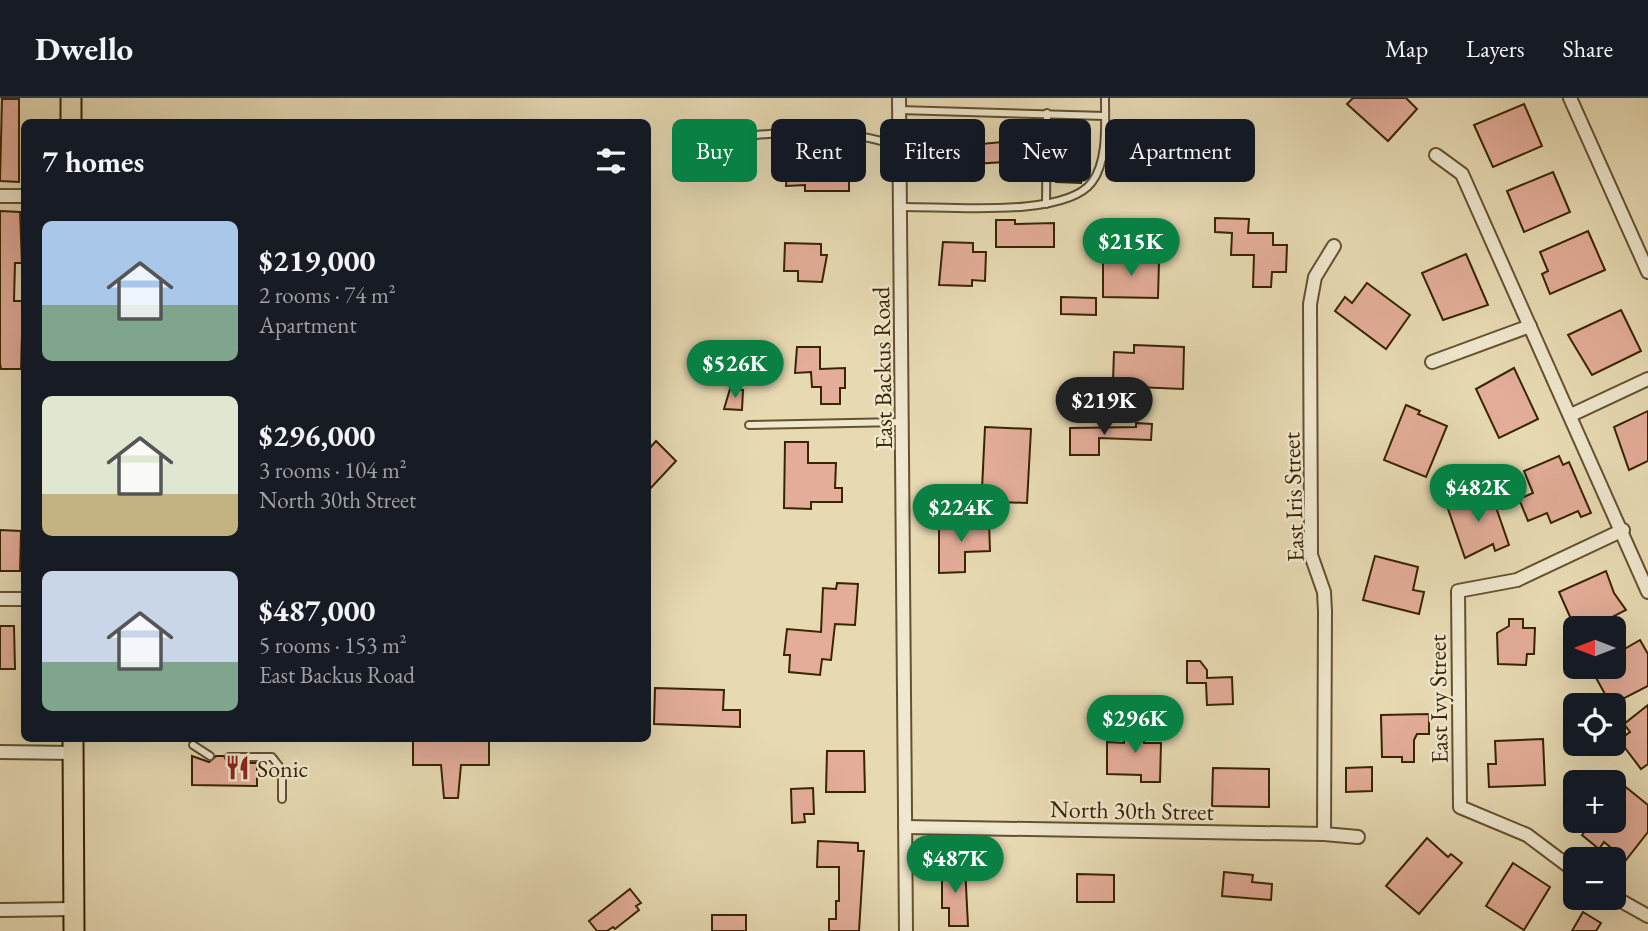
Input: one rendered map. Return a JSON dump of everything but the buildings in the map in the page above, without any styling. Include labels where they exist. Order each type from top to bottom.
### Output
[{"type":"main road","points":[[71,98],[71,119]]},
{"type":"main road","points":[[74,746],[74,931]]},
{"type":"street","points":[[1570,98],[1648,272]]},
{"type":"street","points":[[1436,155],[1462,174],[1623,530],[1648,592]]},
{"type":"street","name":"East Backus Road","points":[[900,182],[906,931]]},
{"type":"street","points":[[0,196],[21,196]]},
{"type":"street","name":"East Iris Street","points":[[1324,834],[1325,611],[1324,592],[1311,555],[1310,303],[1315,277],[1334,246]]},
{"type":"street","points":[[1432,362],[1530,326]]},
{"type":"street","points":[[1571,415],[1648,379]]},
{"type":"street","name":"East Ivy Street","points":[[1563,862],[1527,835],[1460,807],[1458,591],[1517,580],[1623,530]]},
{"type":"street","points":[[0,599],[21,599]]},
{"type":"street","points":[[0,752],[74,746]]},
{"type":"street","name":"North 30th Street","points":[[905,827],[1324,834],[1358,837]]},
{"type":"street","points":[[1626,904],[1648,916]]},
{"type":"street","points":[[0,910],[74,909]]},
{"type":"lane","points":[[900,207],[1046,204],[1083,191],[1093,181],[1101,163],[1105,98]]},
{"type":"lane","points":[[899,104],[1105,116]]},
{"type":"lane","points":[[1046,204],[1047,113]]},
{"type":"lane","points":[[757,135],[840,134],[880,140]]},
{"type":"lane","points":[[749,425],[903,422]]},
{"type":"lane","points":[[193,745],[209,755]]},
{"type":"lane","points":[[229,757],[272,757],[282,770],[282,799]]},
{"type":"place","name":"Sonic","points":[[237,768]]}]
